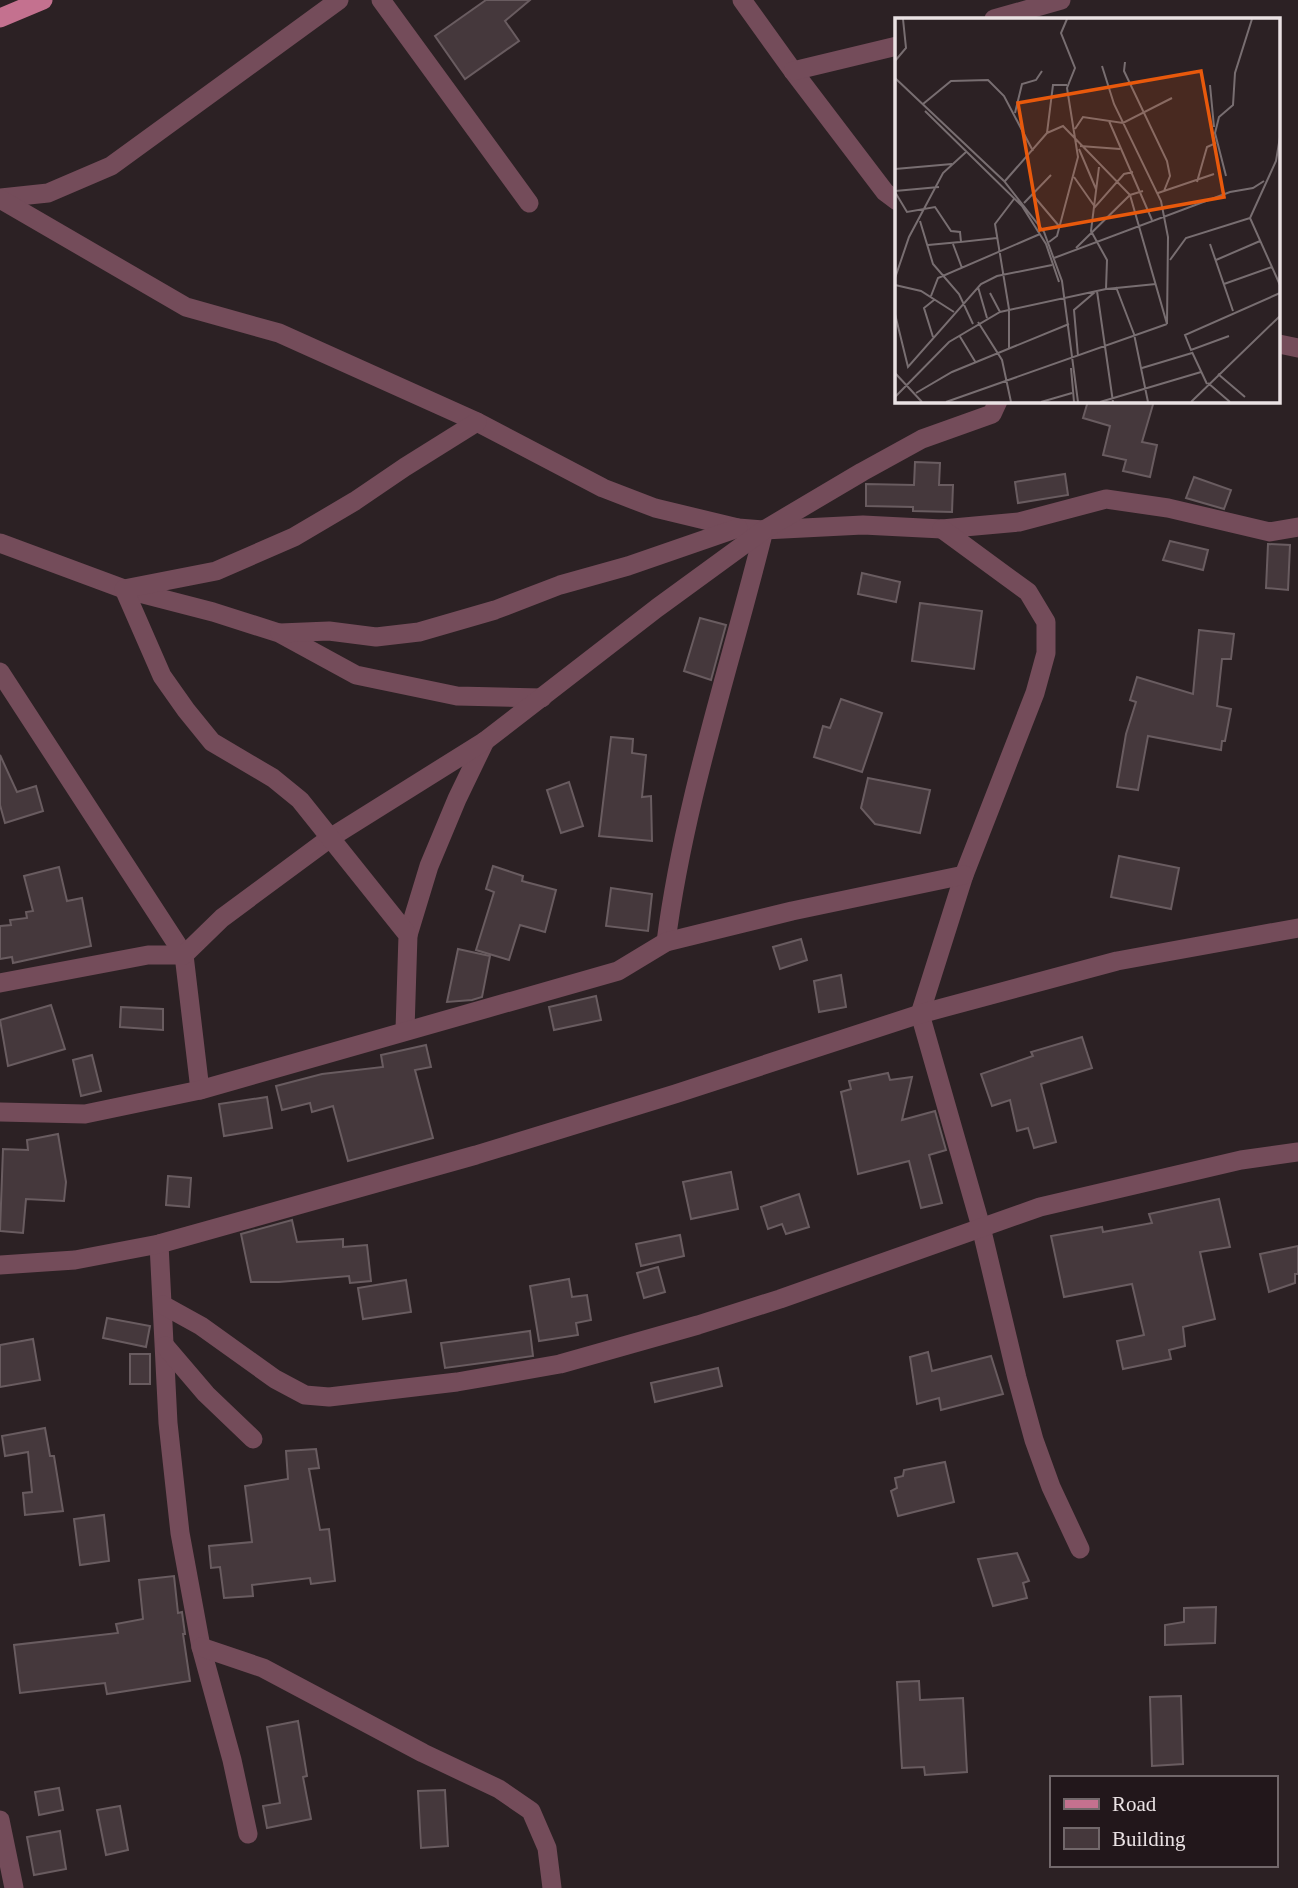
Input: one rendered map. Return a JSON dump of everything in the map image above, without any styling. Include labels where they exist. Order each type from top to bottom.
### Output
[{"type":"main road","points":[[0,18],[43,0]]},
{"type":"street","points":[[0,198],[48,193],[111,166],[339,0]]},
{"type":"street","points":[[381,0],[529,203]]},
{"type":"street","points":[[742,0],[793,71],[886,192],[895,199]]},
{"type":"street","points":[[997,18],[1061,0]]},
{"type":"street","points":[[793,71],[895,46]]},
{"type":"street","points":[[0,198],[187,307],[279,333],[477,422],[603,488],[654,508],[738,528],[764,530],[863,525],[942,530],[1019,522],[1106,499],[1168,508],[1270,532],[1298,527]]},
{"type":"street","points":[[1280,344],[1298,348]]},
{"type":"street","points":[[0,983],[148,955],[184,955],[222,918],[330,838],[485,741],[657,608],[764,530],[922,439],[992,414],[998,402]]},
{"type":"street","points":[[124,589],[216,571],[294,537],[477,422]]},
{"type":"street","points":[[279,633],[329,631],[376,637],[419,632],[495,610],[560,585],[628,566],[738,528]]},
{"type":"street","points":[[666,942],[676,870],[690,808],[764,530]]},
{"type":"street","points":[[942,530],[1028,592],[1046,622],[1046,653],[1035,693],[964,875],[920,1014],[981,1227],[1034,1440],[1051,1487],[1080,1549]]},
{"type":"street","points":[[0,543],[124,589],[213,612],[279,633],[356,675],[457,696],[542,698]]},
{"type":"street","points":[[124,589],[162,676],[212,742],[273,778],[300,800],[408,934]]},
{"type":"street","points":[[0,672],[184,955],[200,1090]]},
{"type":"street","points":[[405,1030],[408,934],[429,866],[485,741]]},
{"type":"street","points":[[0,1112],[85,1114],[200,1090],[618,971],[666,942],[792,911],[964,875]]},
{"type":"street","points":[[0,1265],[75,1260],[159,1244],[476,1155],[920,1014],[1117,961],[1298,928]]},
{"type":"street","points":[[163,1305],[201,1326],[275,1379],[305,1395],[329,1396],[457,1382],[560,1364],[780,1299],[1040,1207],[1241,1160],[1298,1152]]},
{"type":"street","points":[[159,1244],[168,1423],[180,1533],[201,1647],[232,1759],[248,1834]]},
{"type":"street","points":[[165,1346],[206,1394],[253,1439]]},
{"type":"street","points":[[201,1647],[263,1668],[423,1753],[499,1789],[531,1811],[547,1849],[552,1888]]},
{"type":"street","points":[[0,1820],[15,1888]]},
{"type":"building","points":[[486,0],[530,0],[505,21],[519,41],[465,79],[435,36]]},
{"type":"building","points":[[1088,402],[1154,402],[1142,442],[1157,445],[1150,477],[1123,471],[1126,460],[1103,455],[1110,426],[1083,418]]},
{"type":"building","points":[[915,462],[940,463],[939,485],[953,485],[952,512],[913,511],[913,507],[866,506],[866,484],[914,485]]},
{"type":"building","points":[[1065,474],[1068,495],[1018,503],[1015,482]]},
{"type":"building","points":[[1194,477],[1231,490],[1224,509],[1186,498]]},
{"type":"building","points":[[1170,541],[1208,550],[1203,570],[1163,560]]},
{"type":"building","points":[[1268,544],[1290,545],[1288,590],[1266,588]]},
{"type":"building","points":[[862,573],[900,582],[896,602],[858,594]]},
{"type":"building","points":[[920,603],[982,611],[974,669],[912,661]]},
{"type":"building","points":[[700,618],[726,625],[711,680],[684,671]]},
{"type":"building","points":[[1199,630],[1234,634],[1231,659],[1222,659],[1217,706],[1231,709],[1221,750],[1148,736],[1138,790],[1117,787],[1126,734],[1136,702],[1130,700],[1137,677],[1193,694]]},
{"type":"building","points":[[841,699],[882,713],[862,772],[814,757],[823,726],[830,728]]},
{"type":"building","points":[[611,737],[633,739],[632,753],[646,755],[642,797],[651,796],[652,841],[599,836]]},
{"type":"building","points":[[0,755],[17,792],[36,786],[43,811],[5,823],[0,805]]},
{"type":"building","points":[[868,778],[930,790],[920,833],[875,824],[861,808]]},
{"type":"building","points":[[569,782],[583,826],[561,833],[547,790]]},
{"type":"building","points":[[1119,856],[1179,868],[1171,909],[1111,897]]},
{"type":"building","points":[[493,866],[523,876],[522,881],[556,890],[545,932],[520,925],[509,960],[476,950],[494,892],[486,889]]},
{"type":"building","points":[[59,867],[67,901],[82,898],[91,946],[13,963],[12,957],[0,959],[0,926],[11,925],[10,920],[27,918],[26,912],[33,911],[24,876]]},
{"type":"building","points":[[611,888],[652,894],[648,931],[606,926]]},
{"type":"building","points":[[801,939],[807,960],[780,969],[773,947]]},
{"type":"building","points":[[458,949],[490,956],[482,997],[447,1002]]},
{"type":"building","points":[[841,975],[846,1007],[819,1012],[814,981]]},
{"type":"building","points":[[596,996],[601,1020],[554,1030],[549,1007]]},
{"type":"building","points":[[51,1005],[65,1049],[8,1066],[0,1020]]},
{"type":"building","points":[[121,1007],[163,1009],[163,1030],[120,1027]]},
{"type":"building","points":[[1082,1037],[1092,1068],[1041,1084],[1056,1142],[1034,1148],[1028,1128],[1017,1131],[1010,1100],[992,1106],[981,1074],[1033,1056],[1031,1052]]},
{"type":"building","points":[[426,1045],[431,1067],[415,1070],[433,1138],[348,1161],[333,1106],[312,1112],[310,1103],[282,1110],[276,1086],[322,1074],[383,1067],[381,1055]]},
{"type":"building","points":[[92,1055],[101,1091],[81,1096],[73,1060]]},
{"type":"building","points":[[888,1073],[890,1080],[912,1077],[902,1120],[935,1111],[946,1150],[929,1155],[942,1203],[921,1208],[909,1161],[858,1174],[841,1092],[851,1089],[849,1081]]},
{"type":"building","points":[[267,1097],[272,1128],[224,1136],[219,1104]]},
{"type":"building","points":[[58,1134],[66,1182],[64,1201],[26,1199],[23,1233],[0,1231],[3,1149],[28,1150],[27,1140]]},
{"type":"building","points":[[731,1172],[738,1209],[691,1219],[683,1182]]},
{"type":"building","points":[[168,1176],[191,1178],[189,1207],[166,1205]]},
{"type":"building","points":[[799,1194],[809,1227],[786,1234],[782,1224],[768,1229],[761,1207]]},
{"type":"building","points":[[1219,1199],[1230,1247],[1200,1252],[1215,1319],[1183,1327],[1185,1346],[1169,1350],[1171,1359],[1123,1369],[1117,1341],[1144,1335],[1132,1284],[1064,1297],[1051,1236],[1102,1227],[1103,1232],[1152,1223],[1149,1214]]},
{"type":"building","points":[[292,1220],[297,1242],[343,1239],[343,1247],[367,1245],[371,1281],[350,1283],[349,1276],[251,1282],[241,1234]]},
{"type":"building","points":[[680,1235],[684,1256],[641,1266],[636,1244]]},
{"type":"building","points":[[1298,1246],[1298,1274],[1295,1274],[1295,1283],[1269,1292],[1260,1254]]},
{"type":"building","points":[[658,1267],[665,1292],[644,1298],[637,1273]]},
{"type":"building","points":[[569,1279],[572,1297],[587,1295],[591,1320],[576,1323],[578,1335],[539,1341],[530,1286]]},
{"type":"building","points":[[406,1280],[411,1312],[363,1319],[358,1288]]},
{"type":"building","points":[[107,1318],[150,1326],[146,1347],[103,1338]]},
{"type":"building","points":[[530,1331],[533,1356],[445,1368],[441,1343]]},
{"type":"building","points":[[33,1339],[40,1380],[0,1387],[0,1345]]},
{"type":"building","points":[[928,1352],[932,1371],[991,1356],[1003,1394],[941,1410],[939,1398],[917,1404],[910,1357]]},
{"type":"building","points":[[130,1354],[150,1354],[150,1384],[130,1384]]},
{"type":"building","points":[[718,1368],[722,1386],[655,1402],[651,1383]]},
{"type":"building","points":[[45,1428],[50,1456],[54,1456],[63,1511],[25,1515],[23,1493],[32,1492],[28,1452],[5,1456],[2,1436]]},
{"type":"building","points":[[316,1449],[319,1468],[309,1469],[320,1530],[329,1529],[335,1581],[311,1584],[310,1578],[252,1585],[253,1596],[224,1598],[220,1567],[211,1568],[209,1546],[252,1542],[245,1486],[288,1479],[286,1451]]},
{"type":"building","points":[[945,1462],[954,1502],[898,1516],[891,1491],[897,1488],[895,1478],[903,1476],[904,1470]]},
{"type":"building","points":[[104,1515],[109,1561],[80,1565],[74,1519]]},
{"type":"building","points":[[1017,1553],[1029,1581],[1023,1583],[1027,1598],[993,1606],[978,1559]]},
{"type":"building","points":[[174,1576],[178,1613],[182,1612],[190,1681],[107,1694],[105,1683],[20,1693],[14,1645],[118,1633],[116,1624],[143,1619],[139,1580]]},
{"type":"building","points":[[1216,1607],[1215,1643],[1165,1645],[1165,1625],[1184,1622],[1184,1608]]},
{"type":"building","points":[[919,1681],[920,1700],[963,1698],[967,1772],[925,1775],[924,1767],[902,1768],[897,1682]]},
{"type":"building","points":[[1181,1696],[1183,1764],[1152,1766],[1150,1697]]},
{"type":"building","points":[[298,1721],[307,1776],[303,1777],[311,1819],[267,1828],[263,1806],[280,1803],[267,1727]]},
{"type":"building","points":[[59,1788],[63,1810],[39,1815],[35,1792]]},
{"type":"building","points":[[445,1790],[448,1846],[421,1848],[418,1791]]},
{"type":"building","points":[[120,1806],[128,1850],[106,1855],[97,1810]]},
{"type":"building","points":[[60,1831],[66,1869],[34,1875],[27,1837]]}]
